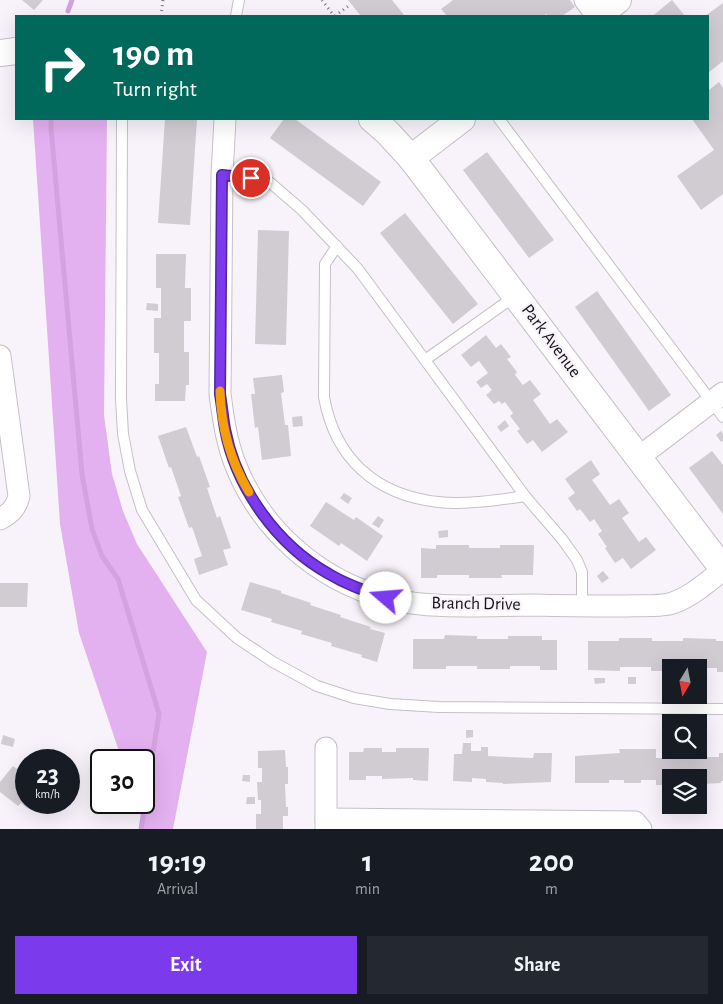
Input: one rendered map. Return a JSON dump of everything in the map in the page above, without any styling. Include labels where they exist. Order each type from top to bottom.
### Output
[{"type":"street","points":[[585,0],[596,15]]},
{"type":"street","points":[[598,15],[618,0]]},
{"type":"street","points":[[0,54],[15,51]]},
{"type":"street","name":"Branch Drive","points":[[225,120],[222,175],[220,394],[225,430],[234,461],[247,490],[264,516],[283,538],[304,557],[329,574],[358,588],[386,598],[417,603],[440,604],[582,606],[669,604],[684,598],[723,570]]},
{"type":"street","name":"Park Avenue","points":[[373,120],[411,158],[723,570]]},
{"type":"street","points":[[411,158],[461,120]]},
{"type":"street","points":[[0,356],[19,496],[16,505],[5,516]]},
{"type":"street","points":[[638,457],[719,404]]},
{"type":"street","points":[[326,748],[326,824],[635,822],[641,829]]},
{"type":"lane","points":[[236,15],[239,0]]},
{"type":"lane","points":[[122,120],[121,399],[123,434],[130,471],[142,510],[196,600],[237,638],[273,662],[317,686],[354,698],[390,704],[439,707],[723,709]]},
{"type":"lane","points":[[500,120],[719,404]]},
{"type":"lane","points":[[222,175],[266,179],[302,210],[358,269],[526,496],[577,560],[582,572],[582,606]]},
{"type":"lane","points":[[337,246],[324,264],[324,397],[328,418],[338,442],[370,478],[388,488],[409,496],[439,502],[496,501],[526,496]]},
{"type":"lane","points":[[425,360],[516,296]]},
{"type":"path","points":[[161,15],[163,0]]},
{"type":"path","points":[[322,0],[333,15]]},
{"type":"path","points":[[335,15],[351,4]]},
{"type":"shaded area","points":[[33,120],[107,120],[104,415],[112,474],[123,511],[137,544],[207,652],[173,829],[140,829],[143,821],[140,814],[155,814],[155,749],[118,749],[79,633],[60,524]]},
{"type":"building","points":[[22,0],[43,0],[34,10]]},
{"type":"building","points":[[348,0],[392,0],[404,15],[360,15]]},
{"type":"building","points":[[453,0],[570,0],[575,7],[563,15],[446,15],[441,9]]},
{"type":"building","points":[[672,0],[684,15],[654,15]]},
{"type":"building","points":[[723,3],[723,61],[709,72],[709,15],[706,15]]},
{"type":"building","points":[[719,82],[723,88],[723,194],[701,210],[677,176],[714,150],[693,120],[709,120],[709,90]]},
{"type":"building","points":[[165,120],[197,120],[190,225],[158,223]]},
{"type":"building","points":[[283,120],[296,120],[381,182],[363,206],[270,138]]},
{"type":"building","points":[[487,152],[554,240],[529,258],[463,170]]},
{"type":"building","points":[[405,213],[478,304],[453,324],[380,233]]},
{"type":"building","points":[[258,230],[289,231],[286,345],[255,344]]},
{"type":"building","points":[[156,254],[186,254],[185,288],[191,288],[191,321],[184,321],[184,352],[189,352],[189,385],[186,385],[185,401],[155,401],[155,384],[159,384],[159,353],[154,353],[154,318],[161,318],[161,288],[156,288]]},
{"type":"building","points":[[597,291],[671,395],[649,411],[575,307]]},
{"type":"building","points":[[147,303],[158,304],[158,311],[146,310]]},
{"type":"building","points":[[486,335],[496,348],[501,344],[511,357],[507,359],[517,372],[515,375],[523,385],[530,380],[541,394],[533,400],[550,424],[557,419],[568,432],[542,452],[533,440],[527,444],[517,431],[520,429],[510,416],[513,413],[505,402],[502,404],[499,401],[494,404],[486,395],[492,390],[487,384],[481,388],[476,382],[488,373],[479,361],[471,367],[461,355]]},
{"type":"building","points":[[282,375],[284,392],[281,393],[285,425],[288,425],[291,456],[262,460],[258,427],[255,428],[251,394],[255,394],[253,378]]},
{"type":"building","points":[[302,416],[303,426],[293,427],[292,417]]},
{"type":"building","points":[[505,420],[509,426],[501,432],[497,427]]},
{"type":"building","points":[[186,427],[210,487],[207,488],[217,518],[220,516],[231,548],[223,550],[228,565],[199,575],[194,559],[202,556],[192,527],[189,528],[178,497],[181,496],[158,436]]},
{"type":"building","points":[[721,431],[723,441],[721,442],[716,435]]},
{"type":"building","points":[[712,451],[723,465],[723,514],[689,468]]},
{"type":"building","points":[[591,460],[600,474],[592,480],[610,505],[619,499],[629,513],[622,518],[639,542],[646,537],[656,550],[631,569],[623,558],[615,563],[598,534],[602,531],[594,519],[590,522],[580,509],[577,511],[568,498],[575,493],[565,479]]},
{"type":"building","points":[[344,493],[352,498],[348,504],[340,498]]},
{"type":"building","points":[[326,502],[354,520],[356,517],[383,536],[367,561],[341,543],[339,546],[310,526]]},
{"type":"building","points":[[378,516],[384,520],[379,528],[372,524]]},
{"type":"building","points":[[448,530],[448,537],[439,538],[438,531]]},
{"type":"building","points":[[436,545],[469,545],[469,548],[500,548],[500,545],[534,545],[533,575],[501,575],[502,578],[469,578],[469,575],[437,575],[437,578],[421,578],[421,548],[436,549]]},
{"type":"building","points":[[603,571],[609,578],[602,583],[597,576]]},
{"type":"building","points":[[250,582],[281,591],[281,593],[311,603],[310,605],[385,633],[377,662],[361,657],[362,655],[331,646],[332,643],[301,634],[302,631],[271,622],[272,619],[241,610]]},
{"type":"building","points":[[0,583],[28,583],[27,607],[0,607]]},
{"type":"building","points":[[445,635],[477,636],[477,639],[508,639],[508,636],[542,636],[542,640],[557,640],[557,670],[540,670],[540,666],[510,666],[510,669],[477,669],[477,666],[446,666],[446,669],[413,669],[413,639],[444,639]]},
{"type":"building","points":[[619,638],[652,638],[652,641],[683,641],[683,638],[723,641],[723,672],[717,672],[717,668],[708,668],[708,659],[662,659],[662,671],[651,671],[651,667],[620,667],[620,671],[588,670],[588,641],[619,641]]},
{"type":"building","points":[[628,677],[636,677],[636,684],[628,684]]},
{"type":"building","points":[[594,678],[605,678],[605,683],[595,684]]},
{"type":"building","points":[[466,730],[473,730],[473,737],[466,738]]},
{"type":"building","points":[[3,735],[15,739],[13,747],[1,744]]},
{"type":"building","points":[[463,743],[471,743],[471,751],[481,751],[481,747],[488,747],[488,756],[533,758],[534,753],[552,753],[551,782],[503,784],[486,782],[486,779],[472,778],[472,782],[453,781],[454,754],[462,754]]},
{"type":"building","points":[[364,748],[382,748],[382,752],[396,752],[396,748],[429,748],[428,781],[413,780],[413,778],[382,779],[382,776],[366,776],[366,780],[349,780],[349,752],[363,752]]},
{"type":"building","points":[[619,749],[656,749],[656,758],[707,759],[707,757],[719,757],[719,753],[723,753],[723,781],[721,783],[707,784],[707,769],[662,769],[662,785],[656,785],[656,780],[641,780],[641,783],[624,783],[624,780],[609,780],[609,783],[575,783],[575,756],[620,753]]},
{"type":"building","points":[[285,750],[286,767],[288,767],[288,784],[285,784],[288,816],[283,816],[283,829],[256,829],[256,814],[261,814],[261,800],[258,800],[257,782],[262,782],[262,768],[258,768],[258,751]]},
{"type":"building","points":[[13,766],[15,768],[15,804],[0,792],[0,782]]},
{"type":"building","points":[[243,775],[250,775],[250,782],[242,781]]},
{"type":"building","points":[[247,797],[255,797],[255,804],[246,804]]},
{"type":"waterway","points":[[68,11],[72,0]]},
{"type":"waterway","points":[[51,120],[82,474],[92,529],[102,556],[118,579],[159,714],[141,829]]},
{"type":"slow traffic","points":[[220,391],[225,430],[234,461],[249,492]]},
{"type":"route","points":[[251,178],[222,175],[220,394],[225,430],[234,461],[247,490],[264,516],[283,538],[304,557],[329,574],[358,588],[386,598]]}]
